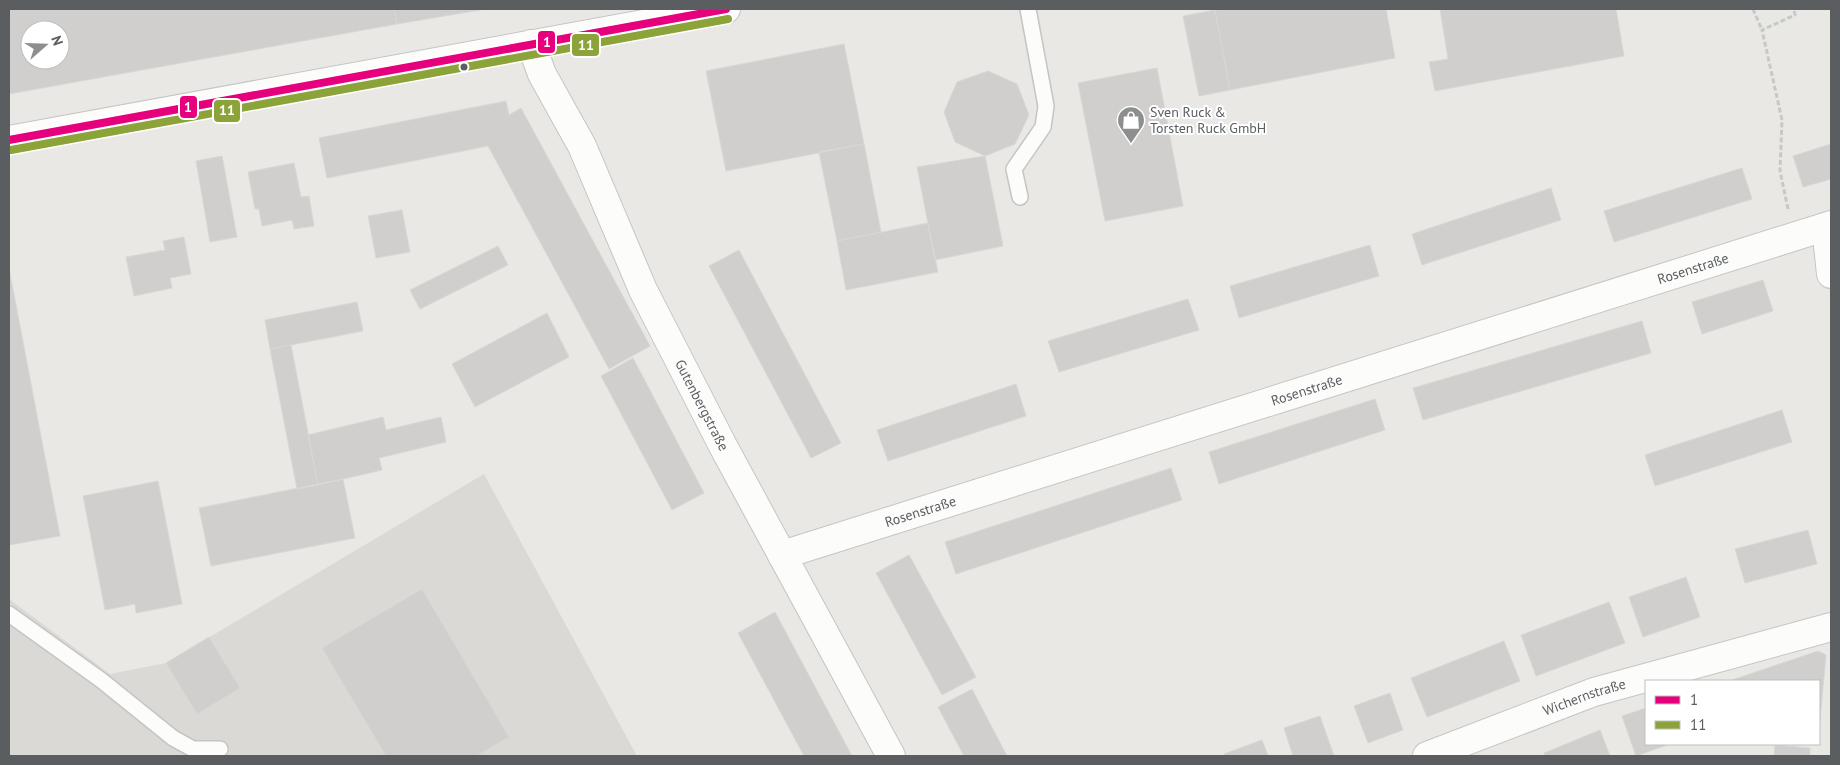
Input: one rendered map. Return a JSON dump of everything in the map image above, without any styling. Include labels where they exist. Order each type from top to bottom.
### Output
[{"type":"street","points":[[9,140],[726,9]]},
{"type":"street","name":"Gutenbergstraße","points":[[531,44],[542,74],[582,146],[643,290],[723,446],[891,756]]},
{"type":"street","points":[[1828,226],[1831,274]]},
{"type":"street","name":"Rosenstraße","points":[[782,555],[1828,226]]},
{"type":"street","name":"Wichernstraße","points":[[1428,756],[1594,692],[1831,627]]},
{"type":"lane","points":[[1020,197],[1014,170],[1043,127],[1046,106],[1028,9]]},
{"type":"lane","points":[[9,614],[101,680],[172,738],[193,749],[220,749]]},
{"type":"path","points":[[1753,9],[1762,30],[1782,120],[1780,171],[1788,210],[1798,235]]},
{"type":"path","points":[[1762,30],[1795,15],[1794,9]]},
{"type":"shaded area","points":[[484,474],[637,756],[9,756],[9,599],[110,674],[166,663]]},
{"type":"building","points":[[9,9],[394,9],[397,24],[9,94]]},
{"type":"building","points":[[394,9],[486,9],[397,24]]},
{"type":"building","points":[[1386,9],[1395,58],[1230,90],[1215,10]]},
{"type":"building","points":[[1440,9],[1616,9],[1624,56],[1435,91],[1429,62],[1448,59]]},
{"type":"building","points":[[1215,10],[1230,90],[1199,96],[1183,16]]},
{"type":"building","points":[[844,44],[864,144],[726,171],[706,71]]},
{"type":"building","name":"Sven Ruck & Torsten Ruck GmbH","points":[[1157,68],[1183,206],[1105,221],[1078,83]]},
{"type":"building","points":[[988,71],[1017,84],[1029,115],[1015,144],[985,156],[955,142],[944,112],[957,82]]},
{"type":"building","points":[[506,101],[509,115],[521,108],[650,346],[609,369],[488,146],[327,178],[319,138]]},
{"type":"building","points":[[864,144],[881,232],[837,241],[819,152]]},
{"type":"building","points":[[1831,144],[1831,179],[1803,187],[1793,156]]},
{"type":"building","points":[[222,156],[237,237],[210,242],[196,161]]},
{"type":"building","points":[[985,156],[1003,246],[935,260],[917,167]]},
{"type":"building","points":[[294,163],[301,197],[309,196],[314,226],[294,229],[292,220],[262,226],[259,209],[255,209],[248,172]]},
{"type":"building","points":[[1742,168],[1752,199],[1614,242],[1604,211]]},
{"type":"building","points":[[1551,188],[1561,220],[1422,265],[1412,234]]},
{"type":"building","points":[[402,210],[410,252],[376,258],[368,216]]},
{"type":"building","points":[[928,223],[938,272],[846,290],[837,241]]},
{"type":"building","points":[[184,237],[191,274],[170,278],[172,288],[134,296],[126,257],[165,250],[163,241]]},
{"type":"building","points":[[1370,245],[1379,276],[1239,318],[1230,286]]},
{"type":"building","points":[[498,246],[508,265],[420,309],[410,290]]},
{"type":"building","points":[[739,250],[841,443],[811,458],[709,266]]},
{"type":"building","points":[[9,268],[60,536],[9,545]]},
{"type":"building","points":[[1763,280],[1773,311],[1702,334],[1692,302]]},
{"type":"building","points":[[1188,299],[1199,330],[1059,372],[1048,341]]},
{"type":"building","points":[[357,302],[363,331],[270,349],[265,320]]},
{"type":"building","points":[[547,313],[569,357],[475,407],[452,364]]},
{"type":"building","points":[[1642,321],[1651,353],[1423,420],[1413,388]]},
{"type":"building","points":[[291,345],[318,485],[297,489],[270,349]]},
{"type":"building","points":[[633,358],[704,493],[672,510],[601,376]]},
{"type":"building","points":[[1016,384],[1026,416],[888,461],[877,430]]},
{"type":"building","points":[[1375,399],[1385,430],[1219,484],[1209,452]]},
{"type":"building","points":[[1782,410],[1792,442],[1655,486],[1645,455]]},
{"type":"building","points":[[383,417],[386,430],[441,417],[446,442],[379,458],[382,470],[318,485],[308,435]]},
{"type":"building","points":[[1171,468],[1182,500],[956,574],[945,542]]},
{"type":"building","points":[[343,479],[355,538],[211,566],[199,508]]},
{"type":"building","points":[[158,481],[182,604],[136,613],[135,604],[105,610],[83,496]]},
{"type":"building","points":[[1808,530],[1817,564],[1745,583],[1735,549]]},
{"type":"building","points":[[909,555],[976,677],[942,695],[876,573]]},
{"type":"building","points":[[1686,577],[1700,617],[1643,637],[1629,597]]},
{"type":"building","points":[[422,589],[509,737],[476,756],[386,756],[322,648]]},
{"type":"building","points":[[1609,602],[1625,643],[1536,676],[1521,635]]},
{"type":"building","points":[[775,612],[852,756],[804,756],[738,633]]},
{"type":"building","points":[[209,637],[240,688],[197,714],[166,663]]},
{"type":"building","points":[[1504,641],[1520,681],[1427,717],[1411,678]]},
{"type":"building","points":[[1818,651],[1826,655],[1820,719],[1820,680],[1732,680]]},
{"type":"building","points":[[972,689],[1007,756],[964,756],[938,707]]},
{"type":"building","points":[[1390,693],[1403,730],[1368,743],[1354,706]]},
{"type":"building","points":[[1645,708],[1645,745],[1667,745],[1636,756],[1622,716]]},
{"type":"building","points":[[1320,716],[1334,756],[1293,756],[1284,728]]},
{"type":"building","points":[[1600,730],[1610,756],[1545,756],[1544,753]]},
{"type":"building","points":[[1262,740],[1268,756],[1225,756],[1224,754]]},
{"type":"building","points":[[1775,745],[1810,748],[1810,756],[1774,756]]},
{"type":"transit line","name":"1","points":[[9,140],[726,9]]},
{"type":"transit line","name":"11","points":[[11,150],[728,19]]},
{"type":"place","name":"Sven Ruck & Torsten Ruck GmbH","points":[[1131,144]]}]
